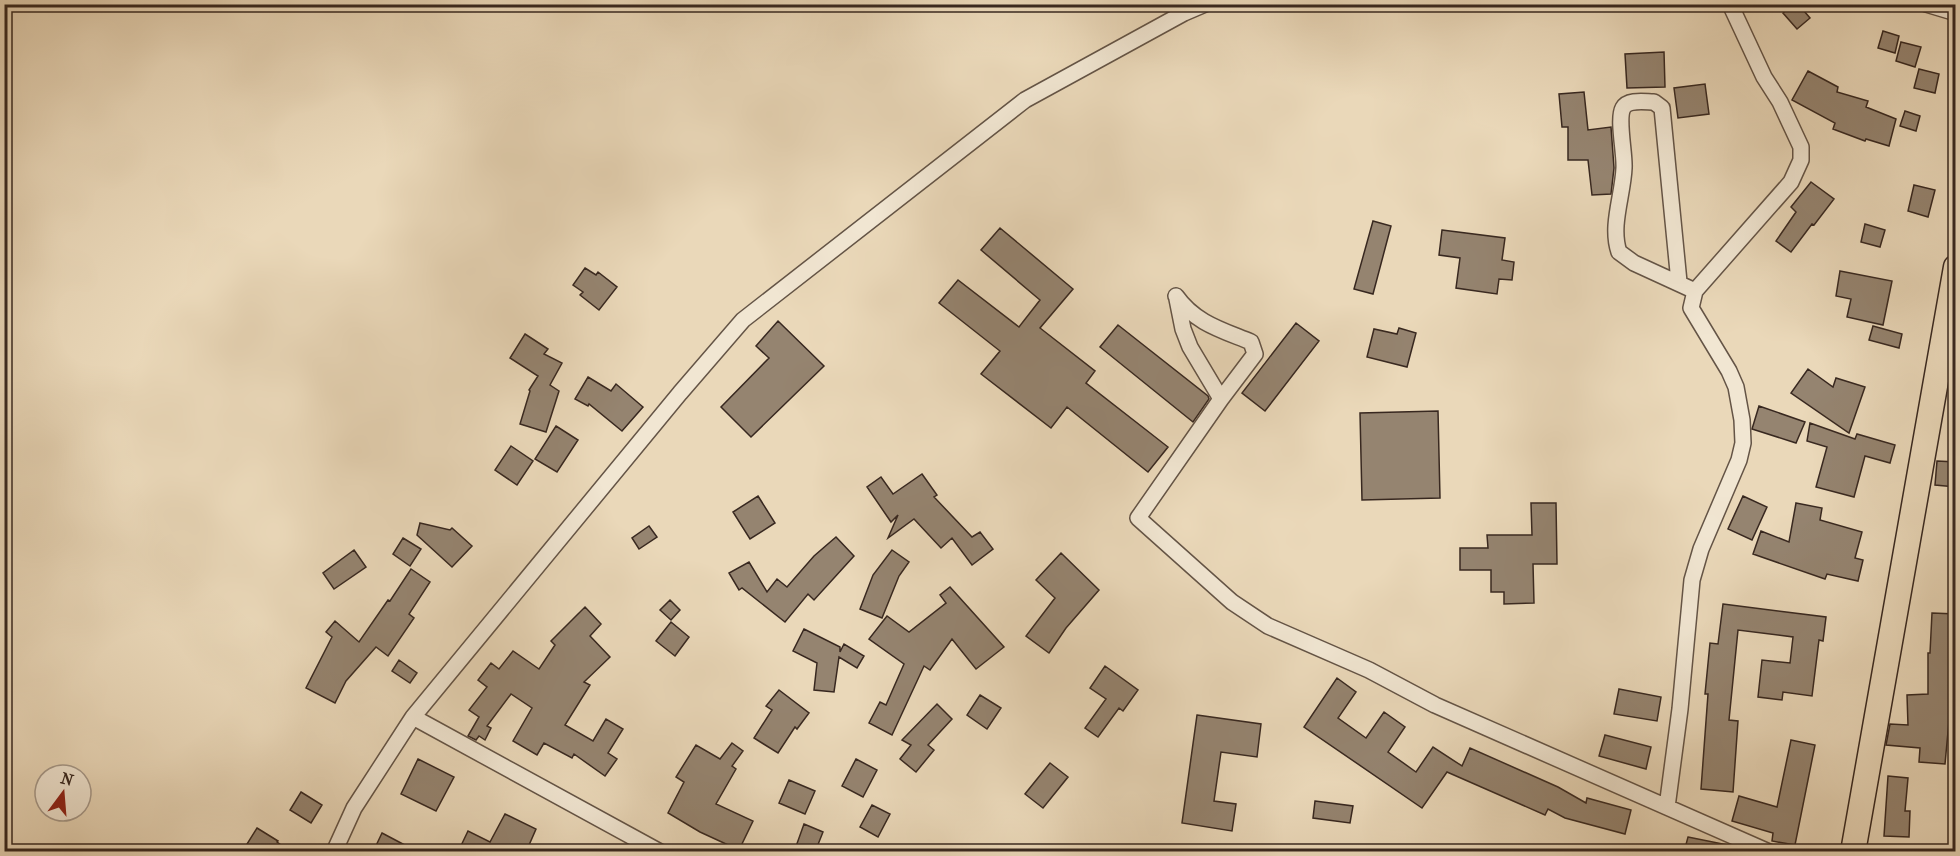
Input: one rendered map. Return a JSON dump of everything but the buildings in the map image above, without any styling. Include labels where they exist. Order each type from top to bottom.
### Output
[{"type":"main road","points":[[1852,852],[1956,267]]},
{"type":"street","points":[[334,852],[354,808],[413,717],[672,402],[743,320],[1025,100],[1184,13],[1205,4]]},
{"type":"street","points":[[1667,807],[1680,709],[1692,580],[1701,549],[1739,460],[1743,443],[1742,420],[1736,387],[1692,308],[1695,291],[1791,182],[1802,160],[1801,147],[1780,102],[1764,77],[1730,4]]},
{"type":"street","points":[[1926,4],[1956,13]]},
{"type":"street","points":[[1679,282],[1662,108],[1654,102],[1629,103],[1625,105],[1621,116],[1624,171],[1615,236],[1618,252],[1695,291]]},
{"type":"street","points":[[1221,399],[1190,347],[1183,329],[1176,296],[1197,319],[1251,342],[1255,349],[1253,359],[1221,399],[1138,518],[1232,602],[1268,626],[1369,670],[1435,705],[1769,852]]},
{"type":"street","points":[[413,717],[660,852]]}]
